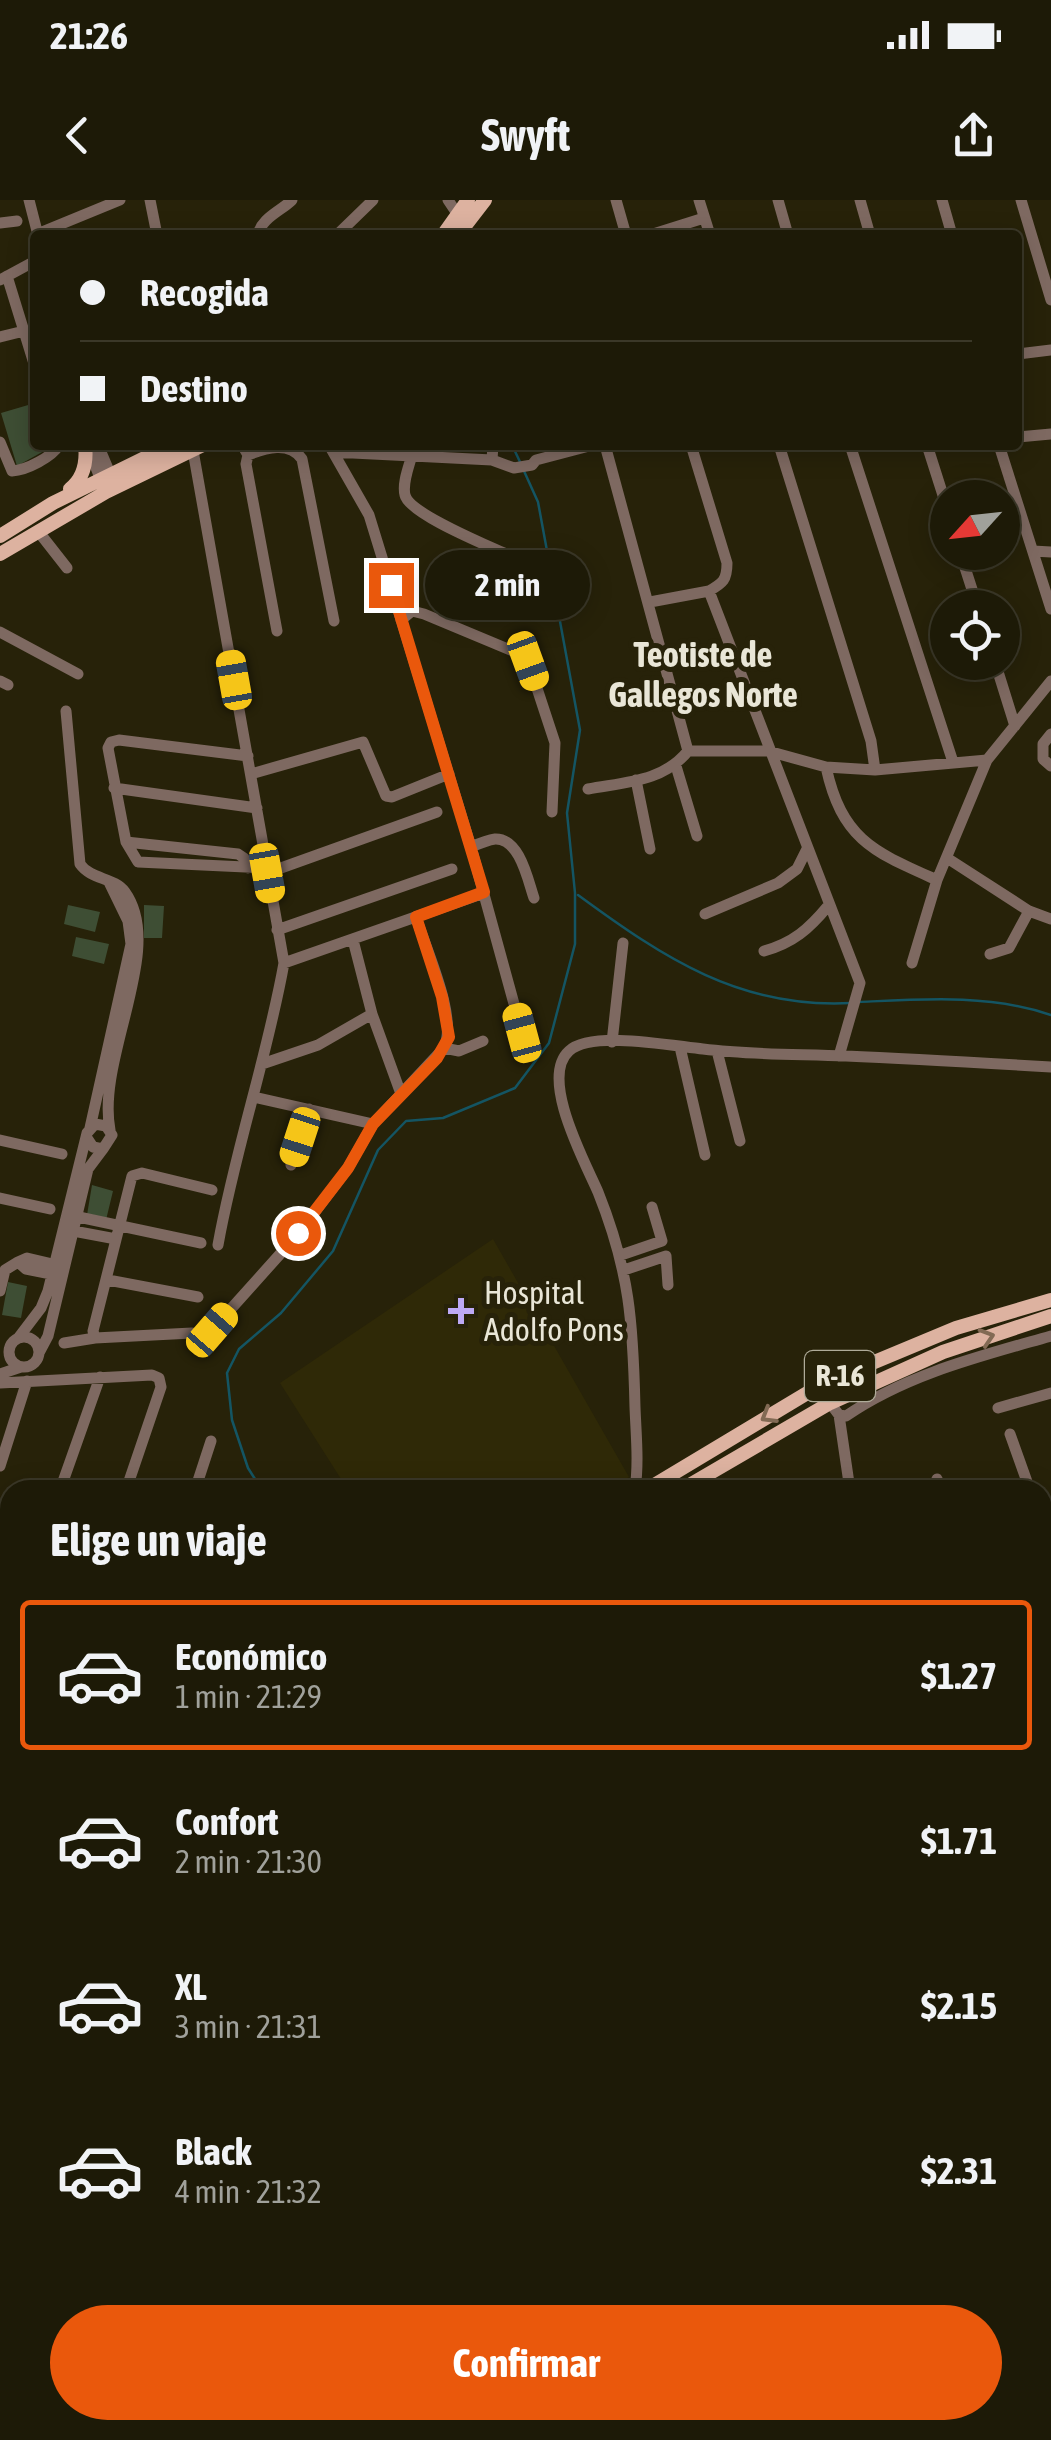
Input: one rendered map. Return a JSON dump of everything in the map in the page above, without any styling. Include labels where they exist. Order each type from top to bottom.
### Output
[{"type":"main road","points":[[447,230],[468,200]]},
{"type":"main road","points":[[462,230],[484,200]]},
{"type":"main road","points":[[2,544],[78,483],[86,450]]},
{"type":"main road","points":[[2,544],[38,530],[163,450]]},
{"type":"main road","points":[[53,503],[189,450]]},
{"type":"main road","name":"R-16","points":[[663,1480],[824,1383],[936,1336],[1051,1300]]},
{"type":"main road","name":"R-16","points":[[700,1480],[835,1409],[1051,1316]]},
{"type":"street","points":[[28,200],[36,230]]},
{"type":"street","points":[[47,230],[120,200]]},
{"type":"street","points":[[152,200],[156,230]]},
{"type":"street","points":[[261,230],[267,219],[292,200]]},
{"type":"street","points":[[342,230],[373,200]]},
{"type":"street","points":[[448,200],[458,215]]},
{"type":"street","points":[[616,200],[625,230]]},
{"type":"street","points":[[699,200],[708,230]]},
{"type":"street","points":[[778,200],[787,230]]},
{"type":"street","points":[[860,200],[869,230]]},
{"type":"street","points":[[942,200],[951,230]]},
{"type":"street","points":[[1021,200],[1051,300]]},
{"type":"street","points":[[666,230],[704,218]]},
{"type":"street","points":[[0,223],[18,221]]},
{"type":"street","points":[[30,264],[4,278],[30,350]]},
{"type":"street","points":[[0,337],[24,331]]},
{"type":"street","points":[[1022,354],[1051,350]]},
{"type":"street","points":[[1022,437],[1051,434]]},
{"type":"street","points":[[0,442],[12,470],[20,470],[56,450]]},
{"type":"street","points":[[89,450],[108,483]]},
{"type":"street","points":[[99,450],[108,483]]},
{"type":"street","points":[[197,450],[284,963],[218,1245]]},
{"type":"street","points":[[245,450],[277,631]]},
{"type":"street","points":[[296,450],[302,459],[334,620]]},
{"type":"street","points":[[332,450],[369,515],[472,847],[522,1033]]},
{"type":"street","points":[[354,450],[492,460],[514,468],[532,466],[541,458],[573,450]]},
{"type":"street","points":[[492,460],[493,450]]},
{"type":"street","points":[[606,450],[688,750]]},
{"type":"street","points":[[650,602],[709,591],[724,583],[727,576],[692,450]]},
{"type":"street","points":[[780,450],[871,741],[875,770]]},
{"type":"street","points":[[852,450],[953,762]]},
{"type":"street","points":[[928,450],[938,480]]},
{"type":"street","points":[[1001,450],[1051,609]]},
{"type":"street","points":[[412,455],[404,492],[407,501],[448,527],[508,555]]},
{"type":"street","points":[[38,530],[67,568]]},
{"type":"street","points":[[1032,551],[1051,552]]},
{"type":"street","points":[[709,591],[860,982],[839,1056]]},
{"type":"street","points":[[401,620],[412,611],[424,614],[516,652],[528,661],[556,744],[552,812]]},
{"type":"street","points":[[0,632],[78,674]]},
{"type":"street","points":[[1000,680],[1014,726]]},
{"type":"street","points":[[912,963],[938,880],[988,760],[1051,681]]},
{"type":"street","points":[[66,711],[80,864],[84,871],[123,888],[137,954],[108,1081],[111,1141],[88,1169],[72,1216]]},
{"type":"street","points":[[1051,734],[1042,744],[1043,759],[1051,766]]},
{"type":"street","points":[[248,756],[111,742],[108,748],[126,842],[143,865],[267,871],[437,812]]},
{"type":"street","points":[[251,774],[363,742],[386,796],[449,774]]},
{"type":"street","points":[[688,750],[768,751],[826,768],[875,770],[988,760]]},
{"type":"street","points":[[588,789],[662,775],[676,766],[688,750]]},
{"type":"street","points":[[676,766],[696,836]]},
{"type":"street","points":[[826,768],[836,805],[863,841],[938,880]]},
{"type":"street","points":[[636,780],[650,849]]},
{"type":"street","points":[[114,788],[257,808]]},
{"type":"street","points":[[472,847],[497,838],[506,841],[520,859],[534,898]]},
{"type":"street","points":[[126,842],[238,854],[248,868]]},
{"type":"street","points":[[706,914],[778,883],[797,869],[807,848]]},
{"type":"street","points":[[947,858],[1029,911],[1051,919]]},
{"type":"street","points":[[277,930],[452,869]]},
{"type":"street","points":[[284,963],[484,892]]},
{"type":"street","points":[[764,951],[785,946],[828,906]]},
{"type":"street","points":[[990,954],[1009,948],[1029,911]]},
{"type":"street","points":[[212,1330],[298,1233],[348,1168],[373,1124],[444,1048],[449,1037],[442,997],[416,917]]},
{"type":"street","points":[[0,1374],[29,1367],[48,1336],[58,1270],[134,930]]},
{"type":"street","points":[[353,940],[372,1014],[401,1094]]},
{"type":"street","points":[[612,1042],[623,944]]},
{"type":"street","points":[[262,1064],[318,1046],[372,1014]]},
{"type":"street","points":[[444,1048],[459,1051],[484,1041]]},
{"type":"street","points":[[633,1480],[639,1464],[632,1314],[622,1255],[574,1142],[560,1079],[562,1059],[571,1049],[580,1043],[612,1042],[1051,1067]]},
{"type":"street","points":[[680,1046],[705,1155]]},
{"type":"street","points":[[718,1051],[740,1141]]},
{"type":"street","points":[[254,1097],[373,1124]]},
{"type":"street","points":[[291,1165],[309,1109]]},
{"type":"street","points":[[89,1133],[100,1124],[110,1130]]},
{"type":"street","points":[[89,1133],[93,1147],[103,1148]]},
{"type":"street","points":[[0,1140],[62,1154]]},
{"type":"street","points":[[95,1338],[132,1176],[142,1173],[212,1190]]},
{"type":"street","points":[[0,1198],[50,1209]]},
{"type":"street","points":[[652,1207],[666,1256],[668,1285]]},
{"type":"street","points":[[72,1216],[202,1243]]},
{"type":"street","points":[[69,1230],[116,1238]]},
{"type":"street","points":[[622,1255],[662,1241]]},
{"type":"street","points":[[624,1270],[666,1256]]},
{"type":"street","points":[[0,1257],[26,1268],[58,1270]]},
{"type":"street","points":[[0,1291],[5,1270],[18,1262]]},
{"type":"street","points":[[20,1368],[8,1355],[9,1344],[42,1308],[58,1270]]},
{"type":"street","points":[[108,1280],[198,1297]]},
{"type":"street","points":[[64,1343],[192,1333]]},
{"type":"street","points":[[936,1336],[946,1358],[1051,1336]]},
{"type":"street","points":[[9,1344],[31,1338],[39,1353]]},
{"type":"street","points":[[64,1480],[100,1376]]},
{"type":"street","points":[[0,1382],[100,1376],[159,1378],[161,1386],[129,1480]]},
{"type":"street","points":[[0,1466],[26,1380]]},
{"type":"street","points":[[998,1408],[1051,1393]]},
{"type":"street","points":[[835,1409],[848,1480]]},
{"type":"street","points":[[1010,1434],[1026,1480]]},
{"type":"street","points":[[198,1480],[211,1441]]},
{"type":"shaded area","name":"Hospital Adolfo Pons","points":[[493,1239],[629,1477],[342,1480],[280,1383]]},
{"type":"green space","points":[[30,404],[30,450],[46,450],[17,466],[1,413]]},
{"type":"green space","points":[[68,905],[100,912],[95,932],[64,924]]},
{"type":"green space","points":[[144,905],[164,906],[162,938],[144,938]]},
{"type":"green space","points":[[76,937],[109,944],[104,964],[72,956]]},
{"type":"green space","points":[[92,1185],[113,1191],[106,1220],[87,1215]]},
{"type":"green space","points":[[8,1282],[27,1286],[21,1318],[2,1315]]},
{"type":"waterway","points":[[514,450],[521,464]]},
{"type":"waterway","points":[[256,1480],[232,1420],[227,1373],[239,1349],[281,1313],[333,1251],[378,1150],[406,1121],[443,1118],[515,1088],[549,1043],[575,944],[575,893],[567,813],[580,730],[538,502],[524,471]]},
{"type":"waterway","points":[[578,895],[641,939],[705,975],[774,998],[851,1003]]},
{"type":"waterway","points":[[859,1002],[980,1001],[1051,1015]]},
{"type":"place","name":"Hospital Adolfo Pons","points":[[461,1311]]},
{"type":"district","name":"Teotiste de Gallegos Norte","points":[[703,675]]},
{"type":"route","points":[[298,1233],[348,1168],[373,1124],[437,1058],[449,1037],[442,997],[416,917],[484,892],[391,585]]}]
